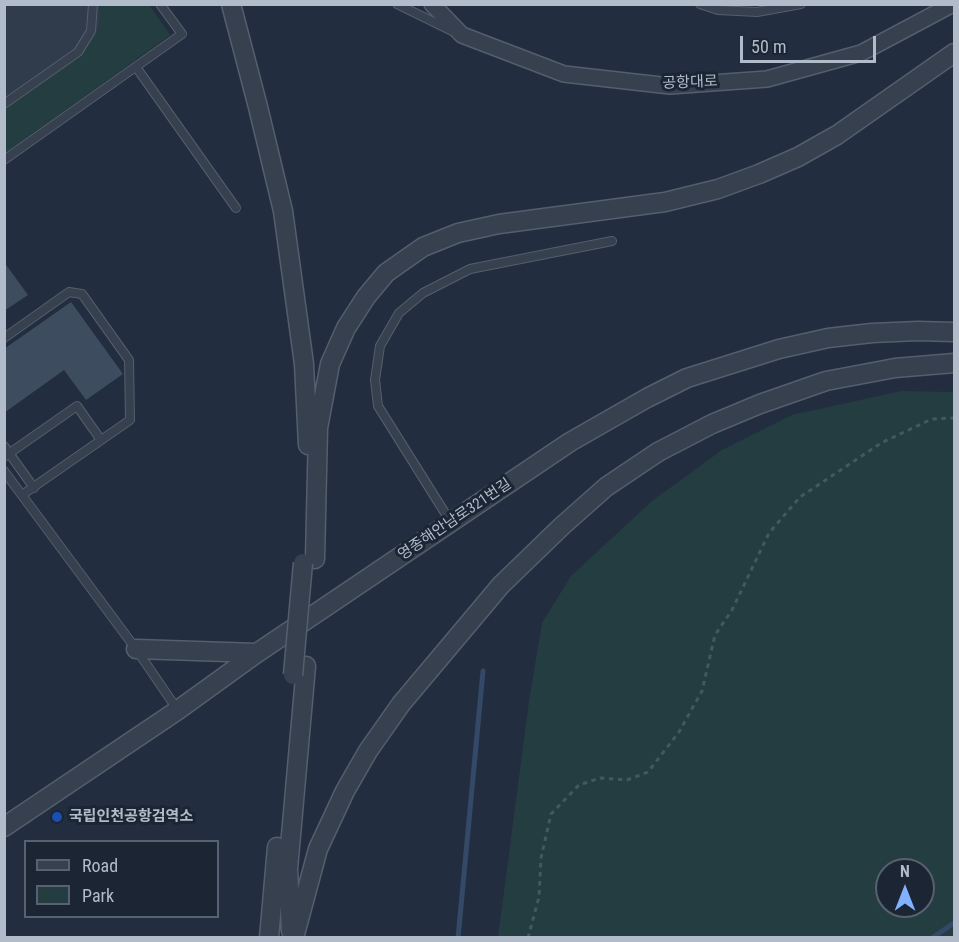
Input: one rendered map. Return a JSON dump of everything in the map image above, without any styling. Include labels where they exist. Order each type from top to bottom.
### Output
[{"type":"street","points":[[231,4],[283,211],[295,291],[304,364],[308,445],[309,561]]},
{"type":"street","name":"공항대로","points":[[432,4],[462,35],[564,74],[670,86],[767,80],[861,53],[953,4]]},
{"type":"street","points":[[293,938],[288,869],[318,428],[330,364],[346,328],[366,297],[386,273],[423,247],[458,233],[499,224],[665,202],[718,189],[759,174],[798,157],[837,135],[954,53]]},
{"type":"street","name":"영종해안남로321번길","points":[[4,827],[178,710],[257,653],[605,421],[687,378],[779,349],[828,338],[872,333],[954,332]]},
{"type":"street","points":[[293,938],[318,849],[345,791],[368,751],[401,704],[501,585],[606,487],[657,452],[712,423],[760,404],[826,381],[895,368],[954,363]]},
{"type":"street","points":[[136,649],[257,653]]},
{"type":"street","points":[[269,938],[300,671]]},
{"type":"lane","points":[[4,104],[78,52],[91,31],[93,4]]},
{"type":"lane","points":[[4,160],[182,34],[160,4]]},
{"type":"lane","points":[[397,4],[462,35]]},
{"type":"lane","points":[[700,4],[718,10],[757,12],[801,4]]},
{"type":"lane","points":[[136,67],[236,208]]},
{"type":"lane","points":[[450,523],[378,406],[375,380],[380,346],[399,313],[423,293],[470,268],[612,241]]},
{"type":"lane","points":[[4,338],[69,292],[82,294],[129,360],[130,420],[22,495]]},
{"type":"lane","points":[[34,488],[6,452],[77,406],[101,440]]},
{"type":"lane","points":[[4,471],[136,649],[178,710]]},
{"type":"path","points":[[528,938],[538,897],[542,858],[551,814],[579,785],[600,778],[627,780],[648,771],[673,740],[702,691],[715,635],[732,610],[769,533],[800,496],[881,443],[932,419],[954,418]]},
{"type":"shaded area","points":[[5,5],[149,5],[170,35],[5,153]]},
{"type":"green space","points":[[99,5],[149,5],[170,35],[5,153],[4,109],[85,50],[97,31],[100,20]]},
{"type":"green space","points":[[901,391],[954,392],[954,937],[498,937],[529,701],[542,623],[571,576],[652,501],[722,450],[792,415]]},
{"type":"building","points":[[4,262],[28,295],[4,311]]},
{"type":"building","points":[[71,302],[123,374],[86,400],[64,370],[4,413],[4,349]]},
{"type":"waterway","points":[[458,938],[483,671]]},
{"type":"waterway","points":[[932,938],[954,923]]},
{"type":"place","name":"국립인천공항검역소","points":[[57,817]]}]
